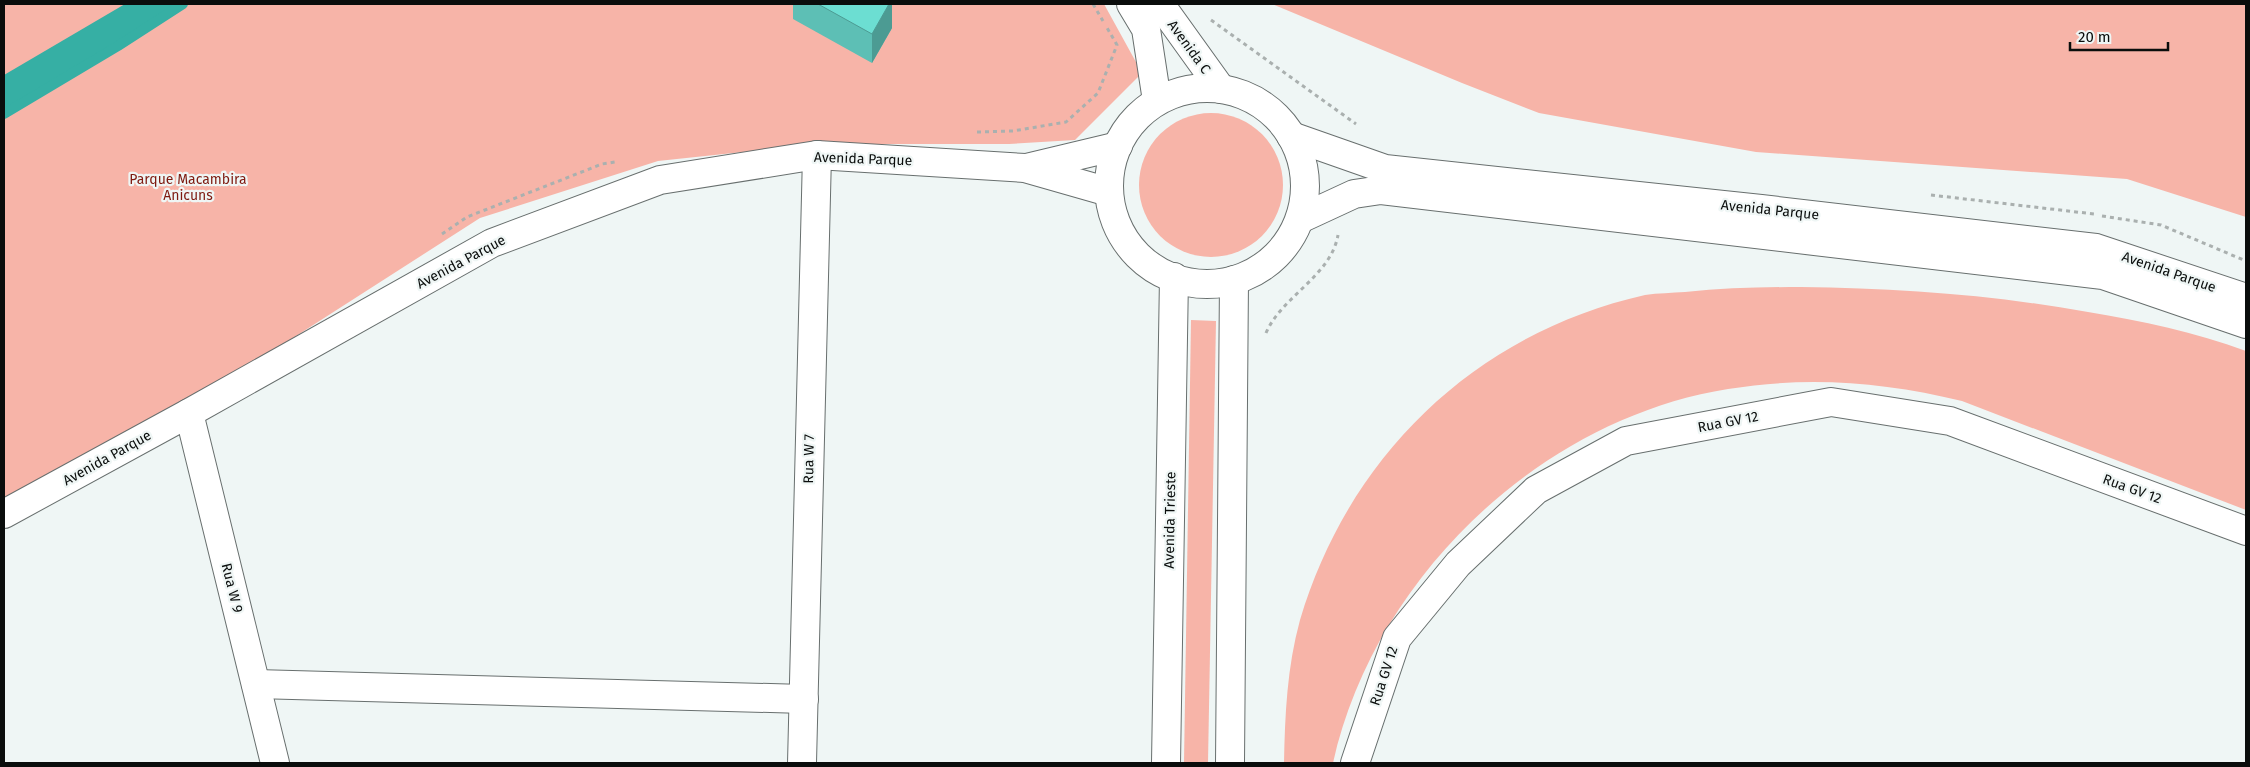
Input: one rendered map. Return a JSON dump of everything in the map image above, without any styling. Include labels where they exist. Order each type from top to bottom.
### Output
[{"type":"street","name":"Avenida C","points":[[1131,4],[1146,30],[1157,101]]},
{"type":"street","name":"Avenida C","points":[[1160,4],[1221,89]]},
{"type":"street","points":[[1188,89],[1221,89],[1242,94],[1261,104],[1278,118],[1291,136],[1301,156],[1305,176],[1305,197],[1300,219],[1289,240],[1274,258],[1256,271],[1234,280],[1203,284],[1174,277],[1149,264],[1129,244],[1118,225],[1110,192],[1111,168],[1123,135],[1138,115],[1157,101],[1188,89]]},
{"type":"street","name":"Avenida Parque","points":[[1291,136],[1385,169],[1762,209],[2096,248],[2246,298]]},
{"type":"street","name":"Avenida Parque","points":[[1025,168],[1118,146]]},
{"type":"street","name":"Avenida Parque","points":[[4,514],[189,413],[492,242],[660,180],[817,155],[1025,168],[1110,192]]},
{"type":"street","name":"Rua W 7","points":[[802,763],[817,155]]},
{"type":"street","name":"Avenida Parque","points":[[1300,219],[1354,194],[1381,190],[2103,275],[2246,324]]},
{"type":"street","name":"Avenida Trieste","points":[[1166,763],[1174,277]]},
{"type":"street","points":[[1230,763],[1234,280]]},
{"type":"street","name":"Rua GV 12","points":[[1355,763],[1397,638],[1458,564],[1536,490],[1626,441],[1831,402],[1950,421],[2246,531]]},
{"type":"street","name":"Rua W 9","points":[[189,413],[275,763]]},
{"type":"street","points":[[256,684],[804,698]]},
{"type":"path","points":[[1210,20],[1364,130]]},
{"type":"path","points":[[1924,195],[2070,211],[2161,225],[2246,261]]},
{"type":"path","points":[[1266,342],[1266,332],[1273,318],[1330,259],[1336,246],[1340,229]]},
{"type":"green space","name":"Parque Macambira Anicuns","points":[[4,4],[1104,4],[1142,73],[1075,140],[1009,144],[818,144],[658,161],[480,218],[176,413],[4,499]]},
{"type":"green space","points":[[1272,4],[2246,4],[2246,217],[2127,179],[1756,152],[1539,113]]},
{"type":"green space","points":[[1211,113],[1238,119],[1251,125],[1262,134],[1271,145],[1277,158],[1283,185],[1277,212],[1271,225],[1262,236],[1251,245],[1238,251],[1211,257],[1184,251],[1171,245],[1160,236],[1151,225],[1145,212],[1139,185],[1145,158],[1151,145],[1160,134],[1171,125],[1184,119]]},
{"type":"green space","points":[[1801,287],[1945,294],[2052,306],[2168,328],[2246,351],[2246,510],[1962,401],[1932,394],[1874,385],[1817,382],[1787,383],[1728,389],[1659,406],[1593,434],[1531,472],[1475,518],[1426,571],[1386,631],[1354,695],[1333,763],[1284,763],[1286,709],[1292,655],[1300,620],[1322,560],[1351,505],[1386,455],[1428,410],[1474,371],[1527,339],[1584,313],[1650,294]]},
{"type":"green space","points":[[1191,320],[1216,321],[1208,763],[1184,763]]},
{"type":"water","points":[[125,4],[183,4],[118,46],[4,114],[4,75]]},
{"type":"building","points":[[818,4],[889,4],[872,34]]},
{"type":"waterway","points":[[4,114],[118,46],[183,4]]}]
